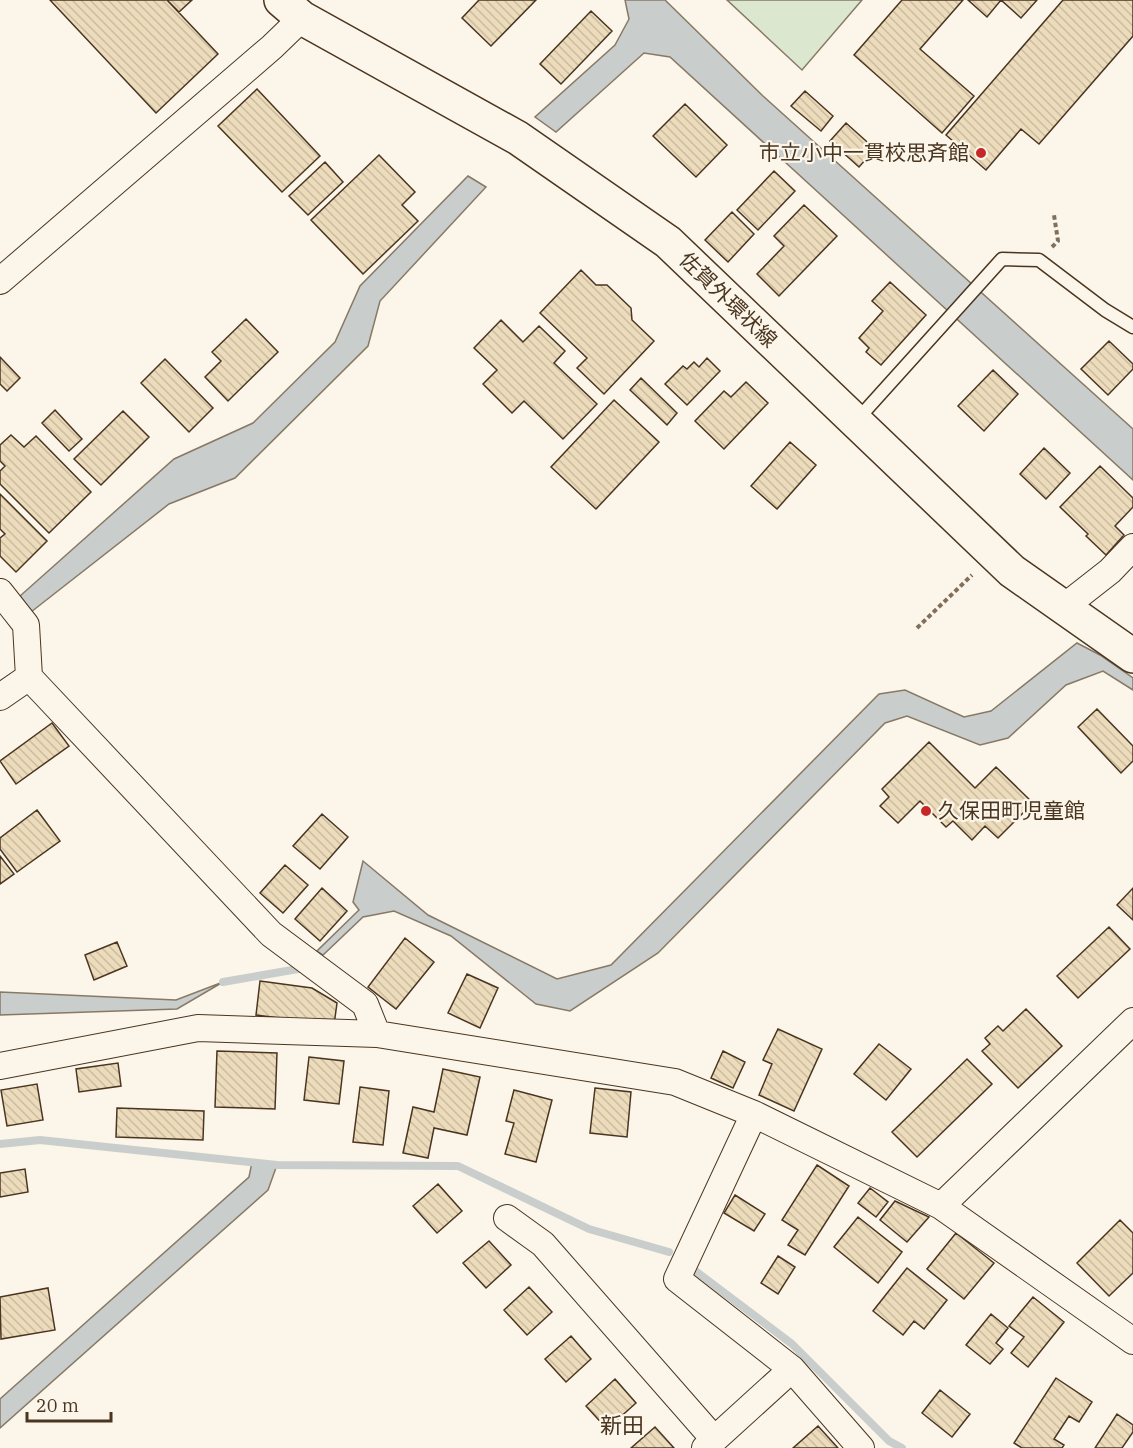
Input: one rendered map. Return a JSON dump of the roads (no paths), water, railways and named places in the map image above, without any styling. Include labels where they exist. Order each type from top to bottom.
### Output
[{"type":"main road","name":"佐賀外環状線","points":[[292,9],[518,138],[668,242],[1012,571],[1133,656]]},
{"type":"street","points":[[0,281],[272,47],[292,9]]},
{"type":"street","points":[[1064,607],[1110,571],[1133,547]]},
{"type":"street","points":[[0,592],[26,625],[29,677],[271,934],[365,1004],[378,1034]]},
{"type":"street","points":[[0,697],[29,677]]},
{"type":"street","points":[[940,1206],[1133,1021]]},
{"type":"street","points":[[0,1066],[198,1028],[378,1034],[675,1082],[754,1114],[940,1206],[1133,1341]]},
{"type":"street","points":[[754,1114],[677,1279],[792,1370],[861,1448]]},
{"type":"street","points":[[507,1218],[543,1244],[710,1443],[792,1370]]},
{"type":"lane","points":[[856,421],[1002,259],[1039,260],[1105,310],[1133,327]]},
{"type":"waterway","points":[[223,982],[298,969]]},
{"type":"waterway","points":[[0,1144],[40,1140],[277,1165],[458,1166],[589,1229],[669,1252]]},
{"type":"waterway","points":[[694,1270],[792,1344],[889,1441],[902,1448]]},
{"type":"place","name":"市立小中一貫校思斉館","points":[[981,153]]},
{"type":"place","name":"久保田町児童館","points":[[926,811]]},
{"type":"district","name":"新田","points":[[622,1425]]}]
